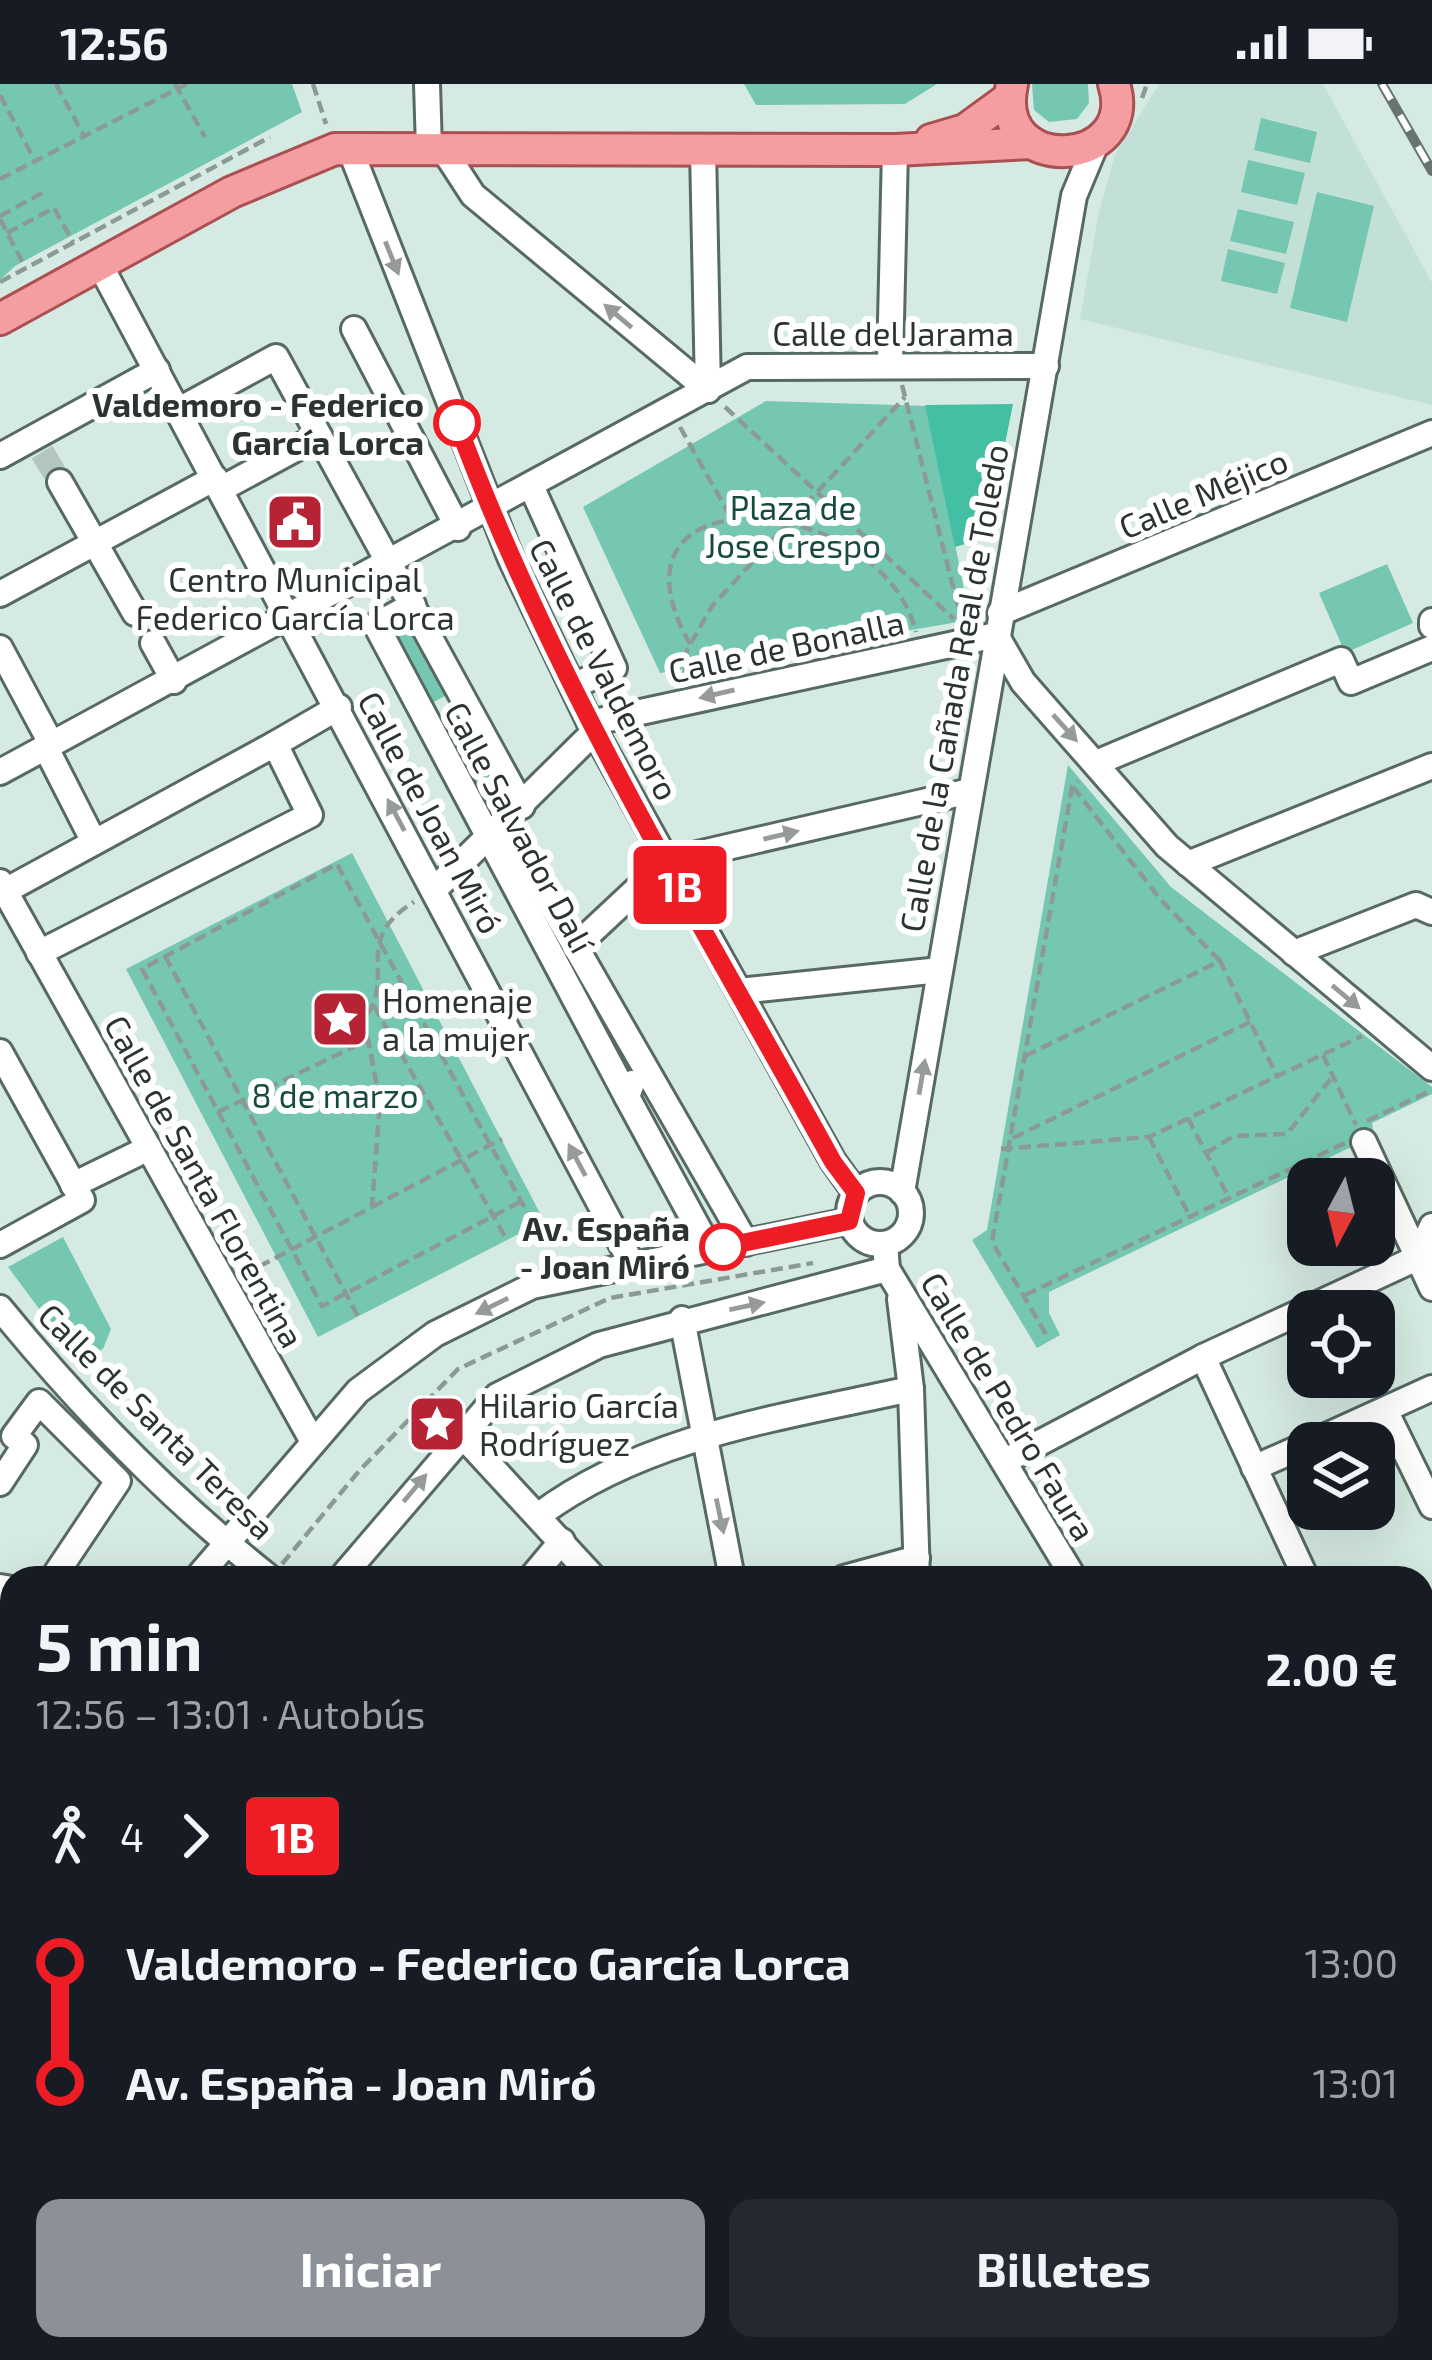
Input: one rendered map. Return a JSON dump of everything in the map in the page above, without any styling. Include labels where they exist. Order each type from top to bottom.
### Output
[{"type":"main road","points":[[0,319],[286,165],[343,149],[895,150],[1031,143],[1065,153],[1097,141],[1116,112],[1116,85]]},
{"type":"main road","points":[[1011,91],[1011,115],[1031,143]]},
{"type":"main road","points":[[895,150],[965,130],[1011,91]]},
{"type":"street","points":[[427,84],[436,149],[473,195],[708,391]]},
{"type":"street","name":"Calle de la Cañada Real de Toledo","points":[[890,1267],[908,1228],[910,1205],[902,1192],[1074,196],[1097,141]]},
{"type":"street","name":"Calle de Valdemoro","points":[[343,149],[490,509],[592,727],[856,1193]]},
{"type":"street","points":[[703,149],[708,391]]},
{"type":"street","points":[[893,363],[895,150]]},
{"type":"street","name":"Calle de la Cañada Real de Toledo","points":[[1065,153],[1074,196]]},
{"type":"street","name":"Calle de Joan Miró","points":[[100,265],[632,1264]]},
{"type":"street","points":[[354,329],[458,528]]},
{"type":"street","name":"Calle Salvador Dalí","points":[[179,410],[276,357],[413,605],[626,1096],[710,1250]]},
{"type":"street","name":"Calle del Jarama","points":[[0,772],[391,565],[747,367],[1046,366]]},
{"type":"street","points":[[0,456],[38,445],[157,370]]},
{"type":"street","name":"Calle Méjico","points":[[998,624],[1432,433]]},
{"type":"street","points":[[0,593],[95,542],[320,436]]},
{"type":"street","points":[[60,482],[135,613]]},
{"type":"street","points":[[531,486],[614,668],[573,686]]},
{"type":"street","name":"Calle Salvador Dalí","points":[[413,605],[376,626],[506,823],[746,1244]]},
{"type":"street","points":[[998,624],[1023,682],[1188,865],[1429,1061]]},
{"type":"street","name":"Calle de Bonalla","points":[[592,727],[682,702],[920,650],[998,624]]},
{"type":"street","points":[[153,644],[174,681]]},
{"type":"street","points":[[0,648],[94,842]]},
{"type":"street","points":[[1096,763],[1341,660],[1351,682],[1432,648]]},
{"type":"street","points":[[2,887],[242,763],[338,707]]},
{"type":"street","points":[[435,889],[506,823],[592,727]]},
{"type":"street","points":[[40,953],[310,815],[275,744]]},
{"type":"street","points":[[1188,865],[1432,766]]},
{"type":"street","points":[[575,947],[667,861],[970,791]]},
{"type":"street","name":"Calle de Santa Florentina","points":[[2,887],[312,1441]]},
{"type":"street","points":[[1294,952],[1416,905],[1432,912]]},
{"type":"street","points":[[739,992],[940,970]]},
{"type":"street","points":[[0,1052],[82,1200],[0,1245]]},
{"type":"street","points":[[626,1096],[640,1064]]},
{"type":"street","points":[[1360,1134],[1424,1259],[1432,1288]]},
{"type":"street","points":[[74,1185],[149,1148]]},
{"type":"street","points":[[902,1192],[875,1183],[856,1193],[849,1221],[890,1267],[910,1389],[917,1566]]},
{"type":"street","points":[[206,1566],[358,1391],[436,1334],[532,1286],[849,1221]]},
{"type":"street","points":[[1424,1259],[1432,1226]]},
{"type":"street","points":[[1007,1460],[1203,1357],[1424,1259]]},
{"type":"street","points":[[350,1566],[497,1396],[599,1345],[682,1319],[813,1292],[890,1267]]},
{"type":"street","name":"Calle de Pedro Faura","points":[[890,1267],[1067,1566]]},
{"type":"street","name":"Calle de Santa Teresa","points":[[0,1309],[56,1377],[255,1566]]},
{"type":"street","points":[[682,1319],[730,1566]]},
{"type":"street","points":[[1203,1357],[1300,1566]]},
{"type":"street","points":[[1359,1422],[1432,1388]]},
{"type":"street","points":[[539,1515],[578,1486],[703,1436],[910,1389]]},
{"type":"street","points":[[7,1446],[39,1402],[118,1481],[61,1566]]},
{"type":"street","points":[[1385,1410],[1432,1506]]},
{"type":"street","points":[[460,1434],[584,1566]]},
{"type":"street","points":[[0,1483],[25,1445],[7,1446]]},
{"type":"street","points":[[1254,1468],[1287,1454]]},
{"type":"street","points":[[541,1566],[562,1541]]},
{"type":"path","points":[[56,84],[84,136]]},
{"type":"path","points":[[0,179],[187,84]]},
{"type":"path","points":[[313,84],[343,149]]},
{"type":"path","points":[[176,87],[205,137]]},
{"type":"path","points":[[0,95],[35,161]]},
{"type":"path","points":[[0,282],[270,137]]},
{"type":"path","points":[[26,268],[0,218],[44,192]]},
{"type":"path","points":[[7,232],[54,208],[74,242]]},
{"type":"path","points":[[708,391],[963,627],[893,363]]},
{"type":"path","points":[[682,702],[690,644],[712,606],[904,397]]},
{"type":"path","points":[[671,410],[733,521]]},
{"type":"path","points":[[690,644],[675,617],[669,563],[678,542],[696,529],[733,521],[825,532],[869,560],[911,613],[920,650]]},
{"type":"path","points":[[1046,1334],[992,1241],[1072,787],[1096,763]]},
{"type":"path","points":[[1072,787],[1161,900],[1220,961],[1277,1076]]},
{"type":"path","points":[[520,1202],[322,1306],[142,969],[337,864],[534,1226]]},
{"type":"path","points":[[372,1207],[381,1128],[364,1019],[374,1006],[379,941],[387,919],[435,889]]},
{"type":"path","points":[[165,956],[359,1318]]},
{"type":"path","points":[[1025,1056],[1220,961]]},
{"type":"path","points":[[374,1006],[507,1240]]},
{"type":"path","points":[[1010,1139],[1250,1022]]},
{"type":"path","points":[[1005,1149],[1149,1137],[1382,1027]]},
{"type":"path","points":[[218,1112],[370,1039]]},
{"type":"path","points":[[1323,1054],[1360,1134]]},
{"type":"path","points":[[1206,1153],[1234,1136],[1287,1134],[1333,1076]]},
{"type":"path","points":[[1024,1296],[1361,1135],[1432,1090]]},
{"type":"path","points":[[1188,1118],[1229,1198]]},
{"type":"path","points":[[1149,1137],[1190,1217]]},
{"type":"path","points":[[225,1284],[502,1139]]},
{"type":"shaded area","points":[[1159,84],[1323,84],[1432,283],[1432,405],[1080,319],[1099,212],[1115,155]]},
{"type":"shaded area","points":[[1013,404],[986,538],[955,547],[925,405]]},
{"type":"green space","points":[[0,84],[292,84],[302,112],[15,266],[0,280]]},
{"type":"green space","points":[[744,84],[937,84],[905,104],[756,105]]},
{"type":"green space","points":[[1032,84],[1088,84],[1089,103],[1077,119],[1049,122],[1034,110]]},
{"type":"green space","points":[[1261,118],[1317,132],[1310,163],[1254,150]]},
{"type":"green space","points":[[1248,160],[1305,173],[1297,205],[1241,192]]},
{"type":"green space","points":[[1317,192],[1374,206],[1347,322],[1290,308]]},
{"type":"green space","points":[[1238,209],[1294,222],[1286,254],[1230,241]]},
{"type":"green space","points":[[1228,249],[1285,263],[1277,294],[1221,281]]},
{"type":"green space","name":"Plaza de Jose Crespo","points":[[766,401],[928,406],[970,620],[660,673],[583,507]]},
{"type":"green space","points":[[1387,564],[1413,623],[1345,653],[1319,593]]},
{"type":"green space","points":[[408,617],[449,694],[426,706],[385,628]]},
{"type":"green space","points":[[466,729],[506,806],[484,817],[444,740]]},
{"type":"green space","points":[[1068,765],[1171,887],[1432,1087],[1432,1094],[1372,1123],[1374,1136],[1328,1158],[1287,1158],[1287,1178],[1049,1292],[1049,1313],[1060,1335],[1037,1348],[972,1240],[987,1230]]},
{"type":"green space","name":"8 de marzo","points":[[352,853],[544,1221],[318,1337],[126,969]]},
{"type":"green space","points":[[63,1237],[111,1329],[103,1349],[88,1355],[43,1314],[8,1267]]},
{"type":"tunnel","points":[[42,452],[60,482]]},
{"type":"railway","points":[[1382,84],[1432,171]]},
{"type":"bus line","name":"1B","points":[[457,423],[511,559],[590,723],[833,1162],[856,1193],[849,1221],[723,1247]]},
{"type":"place","name":"Valdemoro - Federico García Lorca","points":[[457,423]]},
{"type":"place","name":"Centro Municipal Federico García Lorca","points":[[295,522]]},
{"type":"place","name":"Homenaje a la mujer","points":[[340,1019]]},
{"type":"place","name":"Av. España - Joan Miró","points":[[723,1247]]},
{"type":"place","name":"Hilario García Rodríguez","points":[[437,1424]]}]
